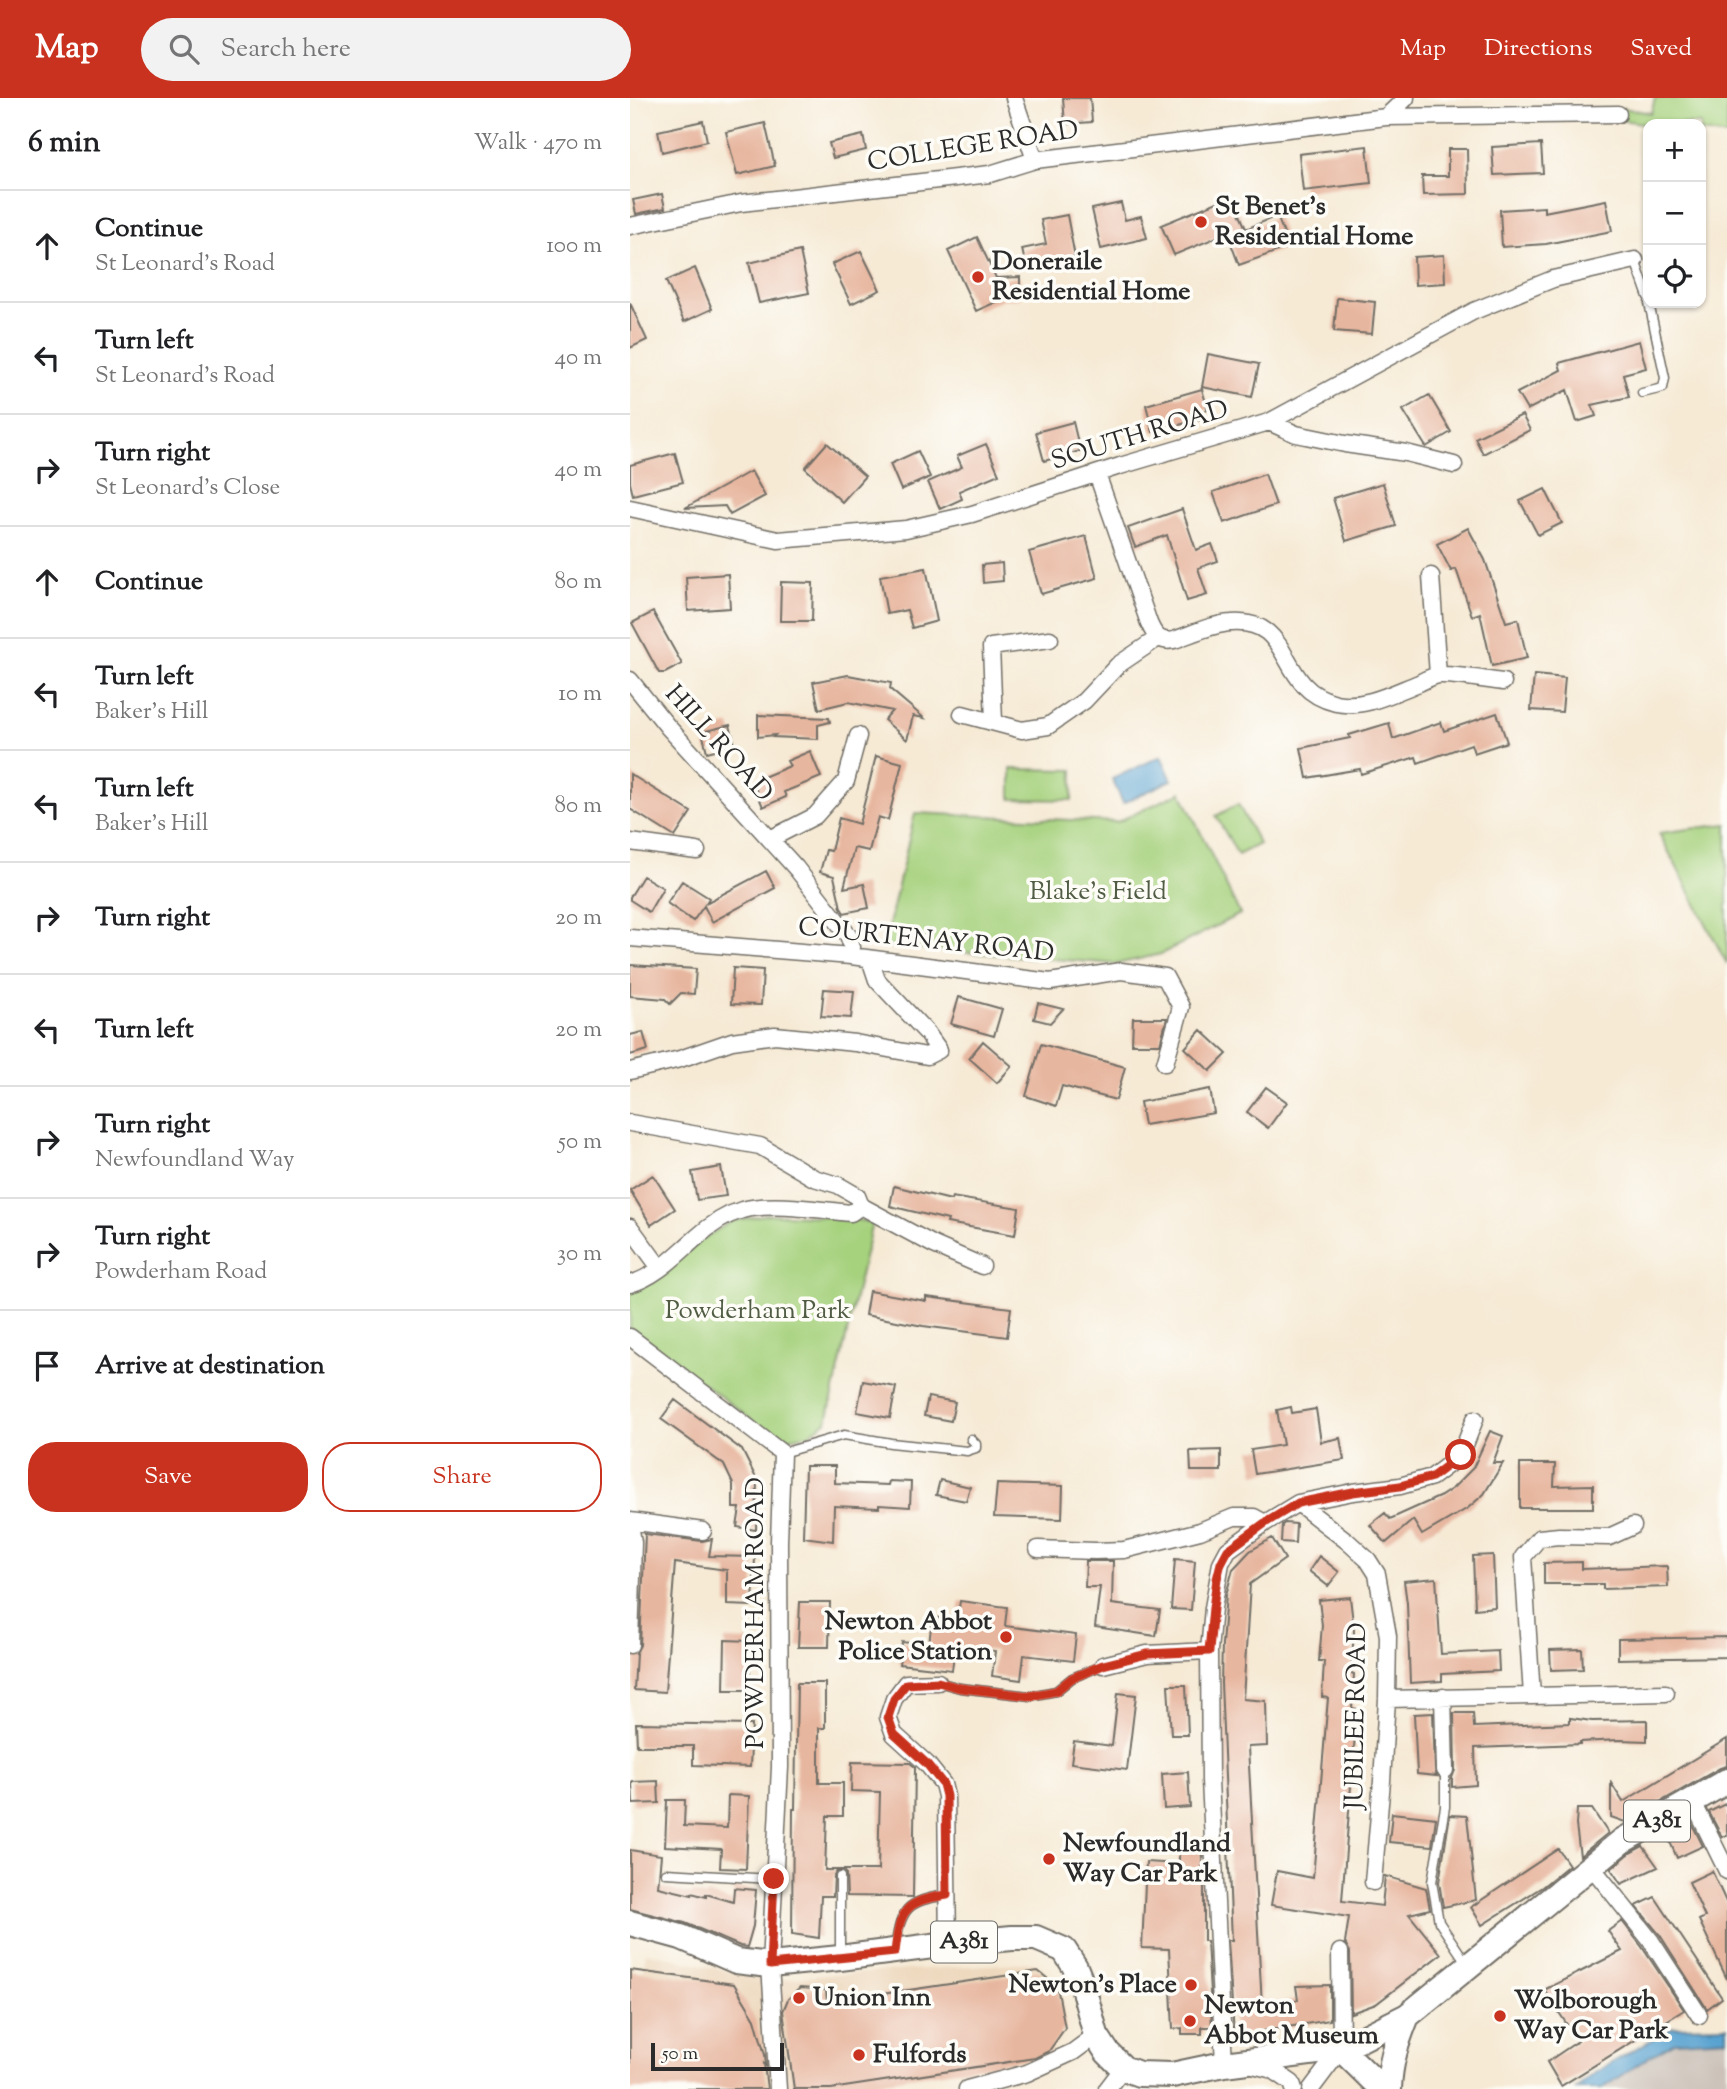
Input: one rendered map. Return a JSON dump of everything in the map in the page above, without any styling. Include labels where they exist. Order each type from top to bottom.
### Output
[{"type":"main road","name":"A381","points":[[630,1923],[681,1937],[736,1961],[770,1965],[948,1944],[1036,1938],[1064,1950],[1075,1967],[1096,2035],[1107,2052],[1123,2068],[1139,2074],[1172,2075],[1232,2063],[1341,2049],[1407,2016],[1622,1841],[1727,1781]]},
{"type":"main road","name":"A381","points":[[1389,2089],[1395,2044],[1407,2016]]},
{"type":"main road","points":[[1341,2049],[1382,2089]]},
{"type":"street","points":[[1014,98],[1035,160]]},
{"type":"street","points":[[1386,117],[1406,98]]},
{"type":"street","name":"COLLEGE ROAD","points":[[630,226],[741,203],[990,174],[1035,160],[1386,117],[1618,114]]},
{"type":"street","name":"SOUTH ROAD","points":[[630,508],[778,540],[906,529],[972,514],[1269,422],[1474,311],[1553,279],[1635,260]]},
{"type":"street","points":[[1269,422],[1296,434],[1406,453],[1454,466]]},
{"type":"street","points":[[1097,474],[1149,623],[1158,638],[1169,642],[1229,623],[1252,625],[1263,630],[1278,643],[1302,683],[1312,692],[1346,704],[1377,699],[1438,675],[1503,682]]},
{"type":"street","points":[[1431,576],[1438,675]]},
{"type":"street","points":[[962,713],[1022,730],[1048,726],[1084,701],[1118,665],[1158,638]]},
{"type":"street","points":[[994,722],[991,647],[1050,639]]},
{"type":"street","name":"HILL ROAD","points":[[630,680],[668,727],[796,868],[848,936],[852,947],[851,956]]},
{"type":"street","name":"HILL ROAD","points":[[770,839],[814,816],[846,781],[858,736]]},
{"type":"street","points":[[630,842],[697,851]]},
{"type":"street","name":"COURTENAY ROAD","points":[[630,937],[851,956],[1050,982],[1121,971],[1165,977],[1181,1007],[1165,1063]]},
{"type":"street","points":[[630,1071],[680,1059],[732,1041],[775,1035],[855,1043],[927,1056],[939,1050],[927,1033],[877,980],[870,959]]},
{"type":"street","points":[[630,1123],[760,1146],[814,1178],[838,1185],[857,1196],[861,1206],[934,1245],[982,1266]]},
{"type":"street","points":[[630,1284],[639,1282],[660,1268],[721,1219],[743,1210],[768,1207],[850,1213],[861,1206]]},
{"type":"street","points":[[630,1227],[660,1268]]},
{"type":"street","name":"POWDERHAM ROAD","points":[[630,1336],[782,1453],[779,1542],[780,1767],[770,1965],[778,2089]]},
{"type":"street","points":[[1294,2089],[1292,2083],[1272,2070],[1232,2063],[1210,1780],[1209,1651],[1221,1563],[1228,1550],[1298,1503],[1400,1486],[1432,1477],[1461,1455],[1475,1419]]},
{"type":"street","name":"JUBILEE ROAD","points":[[1298,1503],[1348,1541],[1368,1560],[1377,1574],[1388,1636],[1387,1699],[1373,1882]]},
{"type":"street","points":[[1038,1549],[1124,1550],[1200,1531],[1234,1517],[1254,1517],[1265,1523]]},
{"type":"street","points":[[630,1645],[633,1542],[630,1522],[703,1531]]},
{"type":"street","points":[[1532,1696],[1523,1557],[1539,1538],[1609,1538],[1633,1526]]},
{"type":"street","points":[[1103,1665],[1147,1654],[1209,1651]]},
{"type":"street","points":[[938,1682],[906,1684],[894,1699],[888,1717],[894,1734],[927,1764],[943,1784],[946,1796],[948,1944]]},
{"type":"street","points":[[1387,1699],[1666,1693]]},
{"type":"street","points":[[1443,1697],[1445,1770]]},
{"type":"street","points":[[1692,1800],[1727,1871]]},
{"type":"street","points":[[1591,1866],[1651,1941],[1699,2015]]},
{"type":"street","points":[[1311,2089],[1341,2049],[1340,1952]]},
{"type":"street","points":[[967,2089],[1029,2081],[1096,2035]]},
{"type":"street","points":[[1107,2089],[1123,2068]]},
{"type":"lane","points":[[1635,260],[1643,283]]},
{"type":"lane","points":[[1642,393],[1663,388],[1665,379],[1650,308]]},
{"type":"lane","points":[[782,1453],[844,1435],[967,1451],[976,1448],[971,1439]]},
{"type":"lane","points":[[938,1682],[960,1688],[1030,1696],[1056,1691],[1072,1678],[1103,1665]]},
{"type":"lane","points":[[1445,1770],[1445,1807],[1432,1882],[1439,1922],[1469,1966]]},
{"type":"lane","points":[[666,1873],[774,1879]]},
{"type":"lane","points":[[840,1877],[840,1958]]},
{"type":"lane","points":[[895,1952],[898,1925],[912,1904],[923,1899],[947,1895]]},
{"type":"shaded area","points":[[646,1952],[771,1981],[1034,1962],[1060,1985],[1065,2028],[1046,2056],[831,2089],[630,2089],[635,2019]]},
{"type":"shaded area","points":[[1727,2039],[1727,2089],[1602,2089],[1675,2042]]},
{"type":"green space","points":[[1655,98],[1727,98],[1727,136],[1706,133],[1706,119],[1643,119],[1643,123],[1621,120],[1622,108],[1651,113]]},
{"type":"green space","points":[[1011,769],[1073,770],[1072,800],[1011,799]]},
{"type":"green space","name":"Blake's Field","points":[[1181,792],[1240,914],[1161,954],[1117,964],[884,946],[915,813],[1117,822]]},
{"type":"green space","points":[[1238,804],[1259,844],[1238,855],[1216,816]]},
{"type":"green space","points":[[1727,824],[1727,964],[1659,833]]},
{"type":"green space","name":"Powderham Park","points":[[768,1214],[849,1218],[872,1223],[827,1421],[809,1434],[778,1440],[630,1328],[630,1290],[732,1221]]},
{"type":"water","points":[[1161,756],[1172,780],[1123,803],[1112,779]]},
{"type":"water","points":[[1727,2026],[1727,2039],[1675,2042],[1602,2089],[1576,2089],[1596,2072],[1673,2027]]},
{"type":"building","points":[[1063,98],[1090,98],[1092,122],[1065,124]]},
{"type":"building","points":[[703,121],[707,141],[662,152],[658,131]]},
{"type":"building","points":[[765,123],[775,166],[737,175],[726,132]]},
{"type":"building","points":[[863,135],[866,150],[833,158],[829,143]]},
{"type":"building","points":[[1541,144],[1543,173],[1494,175],[1492,147]]},
{"type":"building","points":[[1367,146],[1371,183],[1303,191],[1299,154]]},
{"type":"building","points":[[1448,149],[1467,149],[1468,194],[1423,195],[1422,176],[1448,176]]},
{"type":"building","points":[[662,194],[665,208],[636,214],[633,200]]},
{"type":"building","points":[[1232,196],[1246,229],[1277,216],[1289,247],[1239,265],[1227,233],[1174,255],[1161,225]]},
{"type":"building","points":[[1606,200],[1612,231],[1546,244],[1502,247],[1500,210],[1544,207],[1544,212]]},
{"type":"building","points":[[1121,203],[1125,220],[1141,216],[1147,238],[1101,249],[1092,209]]},
{"type":"building","points":[[1067,215],[1075,257],[1049,263],[1048,258],[1025,263],[1022,249],[1046,244],[1041,220]]},
{"type":"building","points":[[977,237],[996,278],[1020,277],[1020,299],[1003,299],[976,311],[948,251]]},
{"type":"building","points":[[800,251],[809,293],[759,303],[749,263]]},
{"type":"building","points":[[861,251],[880,290],[851,304],[832,264]]},
{"type":"building","points":[[1444,255],[1445,283],[1415,285],[1414,257]]},
{"type":"building","points":[[695,268],[712,309],[684,322],[666,281]]},
{"type":"building","points":[[1337,298],[1375,302],[1372,334],[1334,331]]},
{"type":"building","points":[[630,303],[647,340],[630,348]]},
{"type":"building","points":[[1639,341],[1646,368],[1623,374],[1629,397],[1592,405],[1596,416],[1577,422],[1567,390],[1527,410],[1517,393],[1561,370],[1559,363]]},
{"type":"building","points":[[1208,354],[1259,364],[1252,397],[1202,387]]},
{"type":"building","points":[[1202,389],[1208,410],[1199,412],[1201,419],[1153,432],[1146,405]]},
{"type":"building","points":[[1429,395],[1451,432],[1426,447],[1403,410]]},
{"type":"building","points":[[1522,415],[1530,430],[1483,454],[1475,438]]},
{"type":"building","points":[[1073,422],[1080,451],[1044,461],[1036,432]]},
{"type":"building","points":[[827,443],[865,476],[842,502],[805,468]]},
{"type":"building","points":[[986,444],[999,474],[959,491],[962,499],[940,509],[928,482],[962,467],[957,456]]},
{"type":"building","points":[[918,451],[930,477],[901,490],[890,464]]},
{"type":"building","points":[[675,453],[683,482],[633,495],[630,465]]},
{"type":"building","points":[[751,471],[765,496],[730,515],[725,506],[685,508]]},
{"type":"building","points":[[1265,474],[1276,505],[1224,523],[1213,492]]},
{"type":"building","points":[[1383,483],[1396,526],[1346,541],[1333,498]]},
{"type":"building","points":[[1545,489],[1562,523],[1538,535],[1520,501]]},
{"type":"building","points":[[1182,509],[1196,550],[1212,544],[1218,561],[1198,568],[1207,595],[1187,601],[1167,535],[1135,547],[1128,528]]},
{"type":"building","points":[[1468,528],[1485,560],[1506,622],[1518,619],[1527,658],[1492,666],[1480,613],[1472,616],[1456,569],[1451,571],[1437,544]]},
{"type":"building","points":[[1086,536],[1097,578],[1041,594],[1029,552]]},
{"type":"building","points":[[1002,563],[1003,581],[983,583],[982,565]]},
{"type":"building","points":[[926,568],[937,621],[912,628],[907,610],[887,614],[880,576]]},
{"type":"building","points":[[728,574],[730,608],[688,611],[686,577]]},
{"type":"building","points":[[781,582],[813,583],[812,621],[780,621]]},
{"type":"building","points":[[653,612],[682,664],[665,673],[659,673],[632,623]]},
{"type":"building","points":[[848,675],[891,683],[890,689],[924,718],[913,716],[907,740],[884,720],[892,711],[848,702],[819,709],[813,682]]},
{"type":"building","points":[[1534,675],[1565,678],[1562,712],[1531,710]]},
{"type":"building","points":[[1497,713],[1507,742],[1474,753],[1471,744],[1418,763],[1416,757],[1361,774],[1360,769],[1307,778],[1301,748],[1350,738],[1349,735],[1389,723],[1393,739],[1441,722],[1444,731]]},
{"type":"building","points":[[758,715],[829,718],[830,722],[818,725],[818,739],[773,737],[775,735],[758,737]]},
{"type":"building","points":[[730,725],[735,745],[707,752],[702,732]]},
{"type":"building","points":[[810,751],[821,777],[784,792],[786,797],[763,807],[756,790],[756,780],[790,766],[787,761]]},
{"type":"building","points":[[876,756],[902,763],[888,820],[878,817],[869,851],[854,848],[844,888],[864,884],[869,908],[844,913],[834,876],[820,872],[826,850],[831,851],[839,818],[859,824]]},
{"type":"building","points":[[630,774],[691,812],[675,837],[630,809]]},
{"type":"building","points":[[766,871],[775,888],[712,922],[704,906],[693,921],[667,903],[682,881],[709,898],[706,903]]},
{"type":"building","points":[[643,876],[663,888],[649,912],[630,900]]},
{"type":"building","points":[[630,965],[696,969],[694,994],[681,993],[670,1004],[665,999],[630,996]]},
{"type":"building","points":[[733,968],[763,970],[761,1005],[731,1004]]},
{"type":"building","points":[[824,989],[854,991],[851,1018],[821,1016]]},
{"type":"building","points":[[959,997],[1002,1009],[994,1036],[951,1024]]},
{"type":"building","points":[[1038,1003],[1063,1009],[1050,1023],[1034,1019]]},
{"type":"building","points":[[1133,1018],[1167,1018],[1160,1044],[1132,1044]]},
{"type":"building","points":[[1201,1030],[1227,1054],[1210,1071],[1185,1048]]},
{"type":"building","points":[[643,1032],[648,1050],[630,1055],[630,1035]]},
{"type":"building","points":[[983,1041],[1012,1066],[997,1083],[969,1058]]},
{"type":"building","points":[[1041,1044],[1125,1067],[1116,1100],[1062,1086],[1056,1106],[1026,1096]]},
{"type":"building","points":[[1266,1087],[1287,1102],[1268,1128],[1247,1112]]},
{"type":"building","points":[[1210,1089],[1214,1113],[1144,1125],[1140,1102]]},
{"type":"building","points":[[721,1167],[726,1196],[697,1200],[692,1172]]},
{"type":"building","points":[[653,1175],[675,1209],[651,1225],[630,1190]]},
{"type":"building","points":[[894,1186],[951,1200],[952,1197],[1019,1208],[1015,1235],[947,1223],[948,1220],[890,1206]]},
{"type":"building","points":[[869,1291],[926,1301],[926,1297],[1011,1308],[1007,1337],[865,1315]]},
{"type":"building","points":[[863,1381],[896,1387],[890,1418],[857,1412]]},
{"type":"building","points":[[928,1397],[955,1402],[951,1421],[924,1416]]},
{"type":"building","points":[[675,1400],[742,1450],[757,1480],[756,1530],[737,1527],[740,1508],[733,1508],[733,1484],[724,1465],[661,1419]]},
{"type":"building","points":[[1291,1407],[1292,1413],[1316,1409],[1321,1442],[1340,1438],[1344,1460],[1255,1474],[1251,1450],[1283,1445],[1277,1410]]},
{"type":"building","points":[[1490,1431],[1503,1436],[1493,1463],[1503,1463],[1484,1494],[1468,1508],[1422,1535],[1413,1520],[1386,1543],[1370,1525],[1385,1513],[1390,1519],[1453,1488],[1473,1468]]},
{"type":"building","points":[[1221,1450],[1221,1471],[1191,1471],[1190,1451]]},
{"type":"building","points":[[1520,1464],[1555,1464],[1554,1486],[1593,1485],[1593,1508],[1520,1508]]},
{"type":"building","points":[[805,1466],[835,1466],[835,1483],[888,1485],[889,1481],[911,1482],[910,1507],[834,1506],[833,1541],[803,1537]]},
{"type":"building","points":[[940,1480],[970,1487],[966,1501],[936,1495]]},
{"type":"building","points":[[997,1484],[1063,1486],[1062,1519],[994,1517]]},
{"type":"building","points":[[1296,1524],[1295,1543],[1281,1542],[1282,1525]]},
{"type":"building","points":[[645,1534],[702,1541],[712,1539],[709,1556],[755,1557],[753,1606],[727,1605],[727,1570],[675,1563],[665,1692],[634,1690],[636,1653],[640,1645]]},
{"type":"building","points":[[1272,1538],[1285,1559],[1250,1584],[1243,1699],[1266,1701],[1267,1746],[1248,1747],[1262,2006],[1298,2000],[1296,1986],[1330,1985],[1330,2020],[1234,2036],[1228,1940],[1232,1940],[1221,1683],[1222,1644],[1226,1595],[1233,1569],[1250,1551]]},
{"type":"building","points":[[1493,1555],[1495,1607],[1475,1609],[1473,1556]]},
{"type":"building","points":[[1319,1556],[1339,1572],[1328,1586],[1309,1571]]},
{"type":"building","points":[[1175,1559],[1195,1561],[1191,1610],[1171,1609]]},
{"type":"building","points":[[1086,1561],[1113,1561],[1112,1604],[1160,1610],[1156,1636],[1095,1627],[1100,1587],[1085,1587]]},
{"type":"building","points":[[1582,1562],[1582,1569],[1667,1566],[1668,1587],[1603,1589],[1603,1584],[1544,1584],[1544,1563]]},
{"type":"building","points":[[1436,1578],[1441,1654],[1498,1651],[1499,1671],[1442,1674],[1442,1681],[1410,1683],[1404,1581]]},
{"type":"building","points":[[1350,1597],[1354,1631],[1352,1708],[1357,1709],[1342,1901],[1382,1906],[1385,1876],[1426,1888],[1430,1909],[1409,1914],[1441,1954],[1376,2004],[1351,2013],[1350,1952],[1345,1943],[1349,1917],[1271,1905],[1277,1871],[1313,1878],[1328,1698],[1322,1697],[1324,1661],[1319,1661],[1322,1625],[1319,1600]]},
{"type":"building","points":[[960,1601],[1007,1607],[1005,1626],[1076,1635],[1073,1661],[1024,1655],[1021,1680],[992,1676],[995,1651],[955,1646],[952,1670],[899,1664],[902,1642],[929,1645],[932,1617],[957,1620]]},
{"type":"building","points":[[800,1602],[830,1602],[829,1647],[798,1647]]},
{"type":"building","points":[[1727,1637],[1727,1657],[1618,1659],[1618,1639]]},
{"type":"building","points":[[725,1640],[751,1641],[749,1690],[724,1690]]},
{"type":"building","points":[[1582,1649],[1583,1669],[1551,1670],[1550,1650]]},
{"type":"building","points":[[797,1683],[825,1683],[825,1728],[819,1728],[819,1783],[843,1783],[843,1816],[827,1816],[825,1870],[878,1870],[880,1792],[851,1791],[852,1762],[910,1763],[915,1767],[913,1897],[847,1896],[846,1874],[837,1871],[834,1876],[833,1896],[821,1896],[819,1938],[792,1934]]},
{"type":"building","points":[[1168,1685],[1186,1685],[1188,1735],[1171,1735]]},
{"type":"building","points":[[1118,1693],[1136,1695],[1127,1770],[1071,1763],[1074,1741],[1112,1746]]},
{"type":"building","points":[[1433,1713],[1437,1776],[1417,1774],[1414,1714]]},
{"type":"building","points":[[1454,1713],[1473,1713],[1474,1727],[1570,1723],[1570,1718],[1592,1721],[1647,1720],[1647,1741],[1619,1740],[1475,1748],[1476,1785],[1452,1787],[1455,1770]]},
{"type":"building","points":[[636,1723],[752,1725],[750,1767],[693,1765],[693,1746],[637,1746]]},
{"type":"building","points":[[1727,1739],[1727,1766],[1625,1822],[1611,1817],[1611,1783],[1623,1802]]},
{"type":"building","points":[[1188,1772],[1190,1807],[1164,1809],[1162,1774]]},
{"type":"building","points":[[658,1781],[659,1803],[633,1804],[632,1782]]},
{"type":"building","points":[[728,1795],[749,1796],[746,1869],[720,1868],[721,1849],[665,1846],[667,1800],[685,1800],[684,1826],[727,1828]]},
{"type":"building","points":[[1727,1803],[1727,1835],[1722,1837],[1709,1812]]},
{"type":"building","points":[[1577,1809],[1592,1809],[1608,1833],[1580,1856],[1576,1825]]},
{"type":"building","points":[[1392,1813],[1436,1818],[1432,1846],[1389,1842]]},
{"type":"building","points":[[1450,1815],[1467,1816],[1476,1900],[1443,1907],[1439,1882]]},
{"type":"building","points":[[1692,1824],[1703,1846],[1677,1858],[1667,1835]]},
{"type":"building","points":[[1201,1844],[1204,1941],[1207,1941],[1212,2027],[1202,2027],[1202,2034],[1182,2034],[1182,2028],[1173,2029],[1169,1949],[1142,1948],[1146,1862],[1179,1864],[1179,1845]]},
{"type":"building","points":[[1643,1846],[1658,1867],[1621,1884],[1611,1869]]},
{"type":"building","points":[[1558,1849],[1569,1865],[1542,1887],[1482,1925],[1471,1907]]},
{"type":"building","points":[[630,1850],[661,1855],[658,1887],[692,1895],[706,1897],[706,1894],[733,1902],[734,1888],[756,1890],[753,1926],[747,1947],[685,1923],[630,1909]]},
{"type":"building","points":[[1712,1871],[1727,1904],[1727,1979],[1699,1920],[1705,1917],[1689,1882]]},
{"type":"building","points":[[1655,1897],[1722,1998],[1707,2009],[1660,1935],[1636,1906]]},
{"type":"building","points":[[1622,1921],[1684,2010],[1561,2086],[1547,2062],[1578,2041],[1544,1990],[1622,1951],[1608,1931]]},
{"type":"building","points":[[630,1970],[734,1984],[755,2019],[765,2055],[767,2089],[630,2089]]},
{"type":"building","points":[[1038,1971],[1057,1986],[1065,2028],[1049,2051],[1035,2058],[831,2089],[794,2089],[783,2011],[788,1999],[800,1988],[826,1990],[827,2002]]},
{"type":"place","name":"St Benet's Residential Home","points":[[1201,222]]},
{"type":"place","name":"Doneraile Residential Home","points":[[978,277]]},
{"type":"place","name":"Newton Abbot Police Station","points":[[1006,1637]]},
{"type":"place","name":"Newfoundland Way Car Park","points":[[1049,1859]]},
{"type":"place","name":"Newton's Place","points":[[1191,1985]]},
{"type":"place","name":"Union Inn","points":[[799,1998]]},
{"type":"place","name":"Wolborough Way Car Park","points":[[1500,2016]]},
{"type":"place","name":"Newton Abbot Museum","points":[[1190,2021]]},
{"type":"place","name":"Fulfords","points":[[859,2055]]},
{"type":"route","points":[[774,1879],[770,1965],[895,1952],[898,1925],[912,1904],[923,1899],[947,1895],[946,1796],[943,1784],[927,1764],[894,1734],[888,1717],[894,1699],[906,1684],[938,1682],[960,1688],[1030,1696],[1056,1691],[1072,1678],[1103,1665],[1147,1654],[1209,1651],[1217,1579],[1228,1550],[1298,1503],[1400,1486],[1432,1477],[1461,1455]]}]
